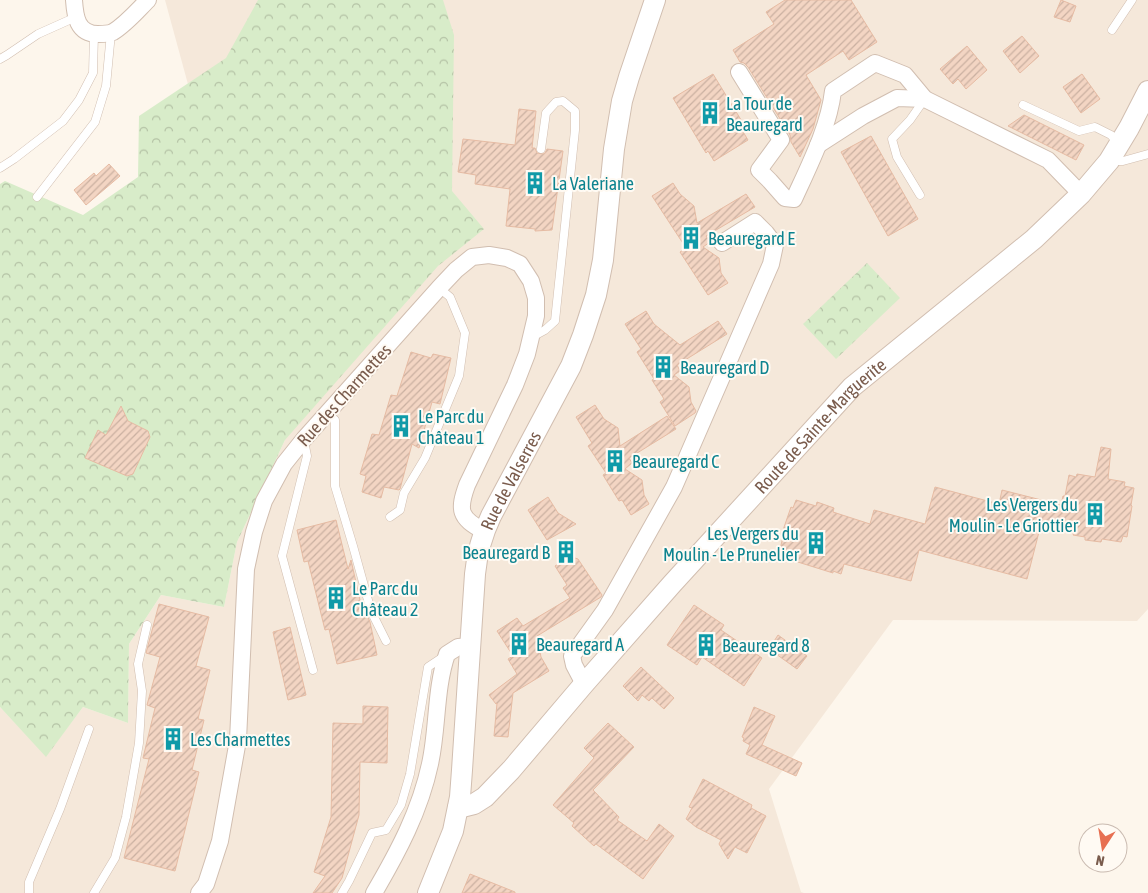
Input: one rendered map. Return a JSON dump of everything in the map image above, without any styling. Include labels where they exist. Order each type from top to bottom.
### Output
[{"type":"street","points":[[74,0],[76,17],[82,30],[94,34],[111,33],[148,0]]},
{"type":"street","name":"Rue de Valserres","points":[[428,893],[452,831],[458,808],[477,553],[491,516],[571,366],[594,303],[603,260],[614,149],[622,101],[628,77],[655,0]]},
{"type":"street","points":[[739,72],[781,140],[759,170],[785,198],[794,199],[818,145],[832,101],[833,91],[876,63],[905,75],[925,99],[1048,160],[1081,194]]},
{"type":"street","name":"Route de Sainte-Marguerite","points":[[458,808],[474,804],[485,797],[529,750],[678,577],[852,387],[1034,239],[1081,194],[1114,153],[1148,91]]},
{"type":"street","points":[[818,145],[863,116],[897,98],[925,99]]},
{"type":"street","points":[[584,684],[574,665],[572,656],[605,610],[674,487],[771,264],[775,245],[755,222],[722,243]]},
{"type":"street","name":"Rue des Charmettes","points":[[199,893],[206,884],[220,841],[238,740],[246,569],[254,532],[264,502],[284,464],[304,439],[439,288],[472,257],[489,255],[506,258],[520,264],[532,281],[536,298],[536,316],[527,354],[515,385],[462,497],[461,505],[464,516],[476,527],[484,531]]},
{"type":"street","points":[[374,893],[408,830],[422,797],[430,762],[442,675],[447,654],[458,647],[471,646]]},
{"type":"lane","points":[[1112,30],[1132,0]]},
{"type":"lane","points":[[0,58],[7,56],[38,34],[76,17]]},
{"type":"lane","points":[[37,196],[95,122],[106,86],[111,33]]},
{"type":"lane","points":[[0,168],[63,121],[79,100],[93,72],[94,34]]},
{"type":"lane","points":[[920,195],[897,157],[892,139],[910,120],[925,99]]},
{"type":"lane","points":[[532,337],[545,330],[554,321],[575,130],[575,111],[563,101],[556,102],[546,113],[541,149]]},
{"type":"lane","points":[[1023,105],[1079,131],[1095,127],[1111,135],[1114,153],[1123,161],[1148,154]]},
{"type":"lane","points":[[390,517],[400,510],[404,493],[425,458],[459,376],[465,333],[450,297],[439,288]]},
{"type":"lane","points":[[327,413],[335,420],[335,486],[371,611],[386,641]]},
{"type":"lane","points":[[304,439],[307,456],[282,556],[313,670]]},
{"type":"lane","points":[[94,893],[115,858],[126,817],[139,743],[142,691],[138,664],[147,625]]},
{"type":"lane","points":[[342,893],[372,833],[386,830],[401,805],[410,774],[428,667],[447,654]]},
{"type":"lane","points":[[29,893],[29,882],[60,809],[89,729]]},
{"type":"shaded area","points":[[165,0],[1148,0],[1148,609],[1137,621],[893,620],[769,789],[801,892],[804,893],[0,893],[0,707],[46,756],[83,707],[128,723],[129,644],[161,595],[224,607],[237,542],[285,440]]},
{"type":"green space","points":[[258,0],[443,0],[454,35],[452,191],[484,229],[438,266],[285,440],[237,542],[224,607],[161,595],[129,644],[128,723],[83,707],[46,757],[0,707],[0,184],[5,181],[83,215],[138,177],[139,116],[226,58]]},
{"type":"green space","points":[[867,263],[900,298],[836,359],[803,324]]},
{"type":"building","points":[[785,0],[851,0],[877,42],[849,60],[843,51],[806,75],[821,100],[813,129],[800,157],[791,142],[790,135],[748,67],[740,62],[733,50],[774,24],[766,12]]},
{"type":"building","points":[[1061,0],[1076,6],[1070,22],[1054,17]]},
{"type":"building","points":[[1022,36],[1039,56],[1020,73],[1003,51]]},
{"type":"building","points":[[967,46],[987,70],[966,89],[958,79],[953,84],[940,69]]},
{"type":"building","name":"La Tour de Beauregard","points":[[713,74],[746,128],[742,130],[748,140],[714,161],[708,151],[706,153],[673,98]]},
{"type":"building","points":[[1082,74],[1100,99],[1081,113],[1063,87]]},
{"type":"building","name":"La Valeriane","points":[[519,109],[536,111],[532,148],[535,148],[537,153],[543,154],[547,149],[563,151],[552,230],[535,231],[535,229],[506,226],[510,189],[475,184],[476,175],[458,172],[463,139],[515,145]]},
{"type":"building","points":[[1024,115],[1084,145],[1076,160],[1008,126]]},
{"type":"building","points":[[871,136],[918,219],[888,236],[841,152]]},
{"type":"building","points":[[109,164],[120,176],[86,205],[74,190],[94,173],[96,176]]},
{"type":"building","name":"Beauregard E","points":[[673,183],[680,194],[694,206],[697,223],[746,194],[755,207],[706,236],[710,242],[703,247],[719,258],[721,273],[728,283],[708,295],[680,252],[686,248],[652,196]]},
{"type":"building","name":"Beauregard D","points":[[646,311],[654,324],[680,345],[718,321],[727,334],[677,365],[680,371],[674,375],[689,387],[691,402],[696,411],[675,426],[660,402],[664,399],[652,380],[654,379],[637,352],[641,349],[625,324]]},
{"type":"building","name":"Le Parc du Château 1","points":[[411,352],[431,358],[433,354],[451,358],[440,404],[432,402],[419,448],[412,444],[400,489],[384,487],[381,498],[362,492],[366,476],[360,474],[372,434],[379,435],[391,395],[397,396]]},
{"type":"building","name":"Beauregard C","points":[[595,405],[604,419],[618,428],[620,446],[667,416],[676,429],[629,458],[632,463],[625,469],[642,480],[644,495],[649,504],[631,515],[622,500],[619,501],[603,475],[606,473],[588,446],[592,443],[576,417]]},
{"type":"building","points":[[121,406],[128,421],[148,431],[150,437],[133,474],[127,476],[85,458],[98,430],[106,435]]},
{"type":"building","points":[[1101,447],[1111,449],[1108,479],[1125,482],[1124,486],[1134,488],[1127,537],[1123,536],[1121,542],[1102,539],[1101,542],[1085,540],[1085,537],[1073,535],[1074,533],[1040,528],[1027,579],[919,550],[911,581],[844,564],[841,574],[833,571],[833,573],[785,558],[786,555],[779,553],[784,533],[782,533],[791,507],[793,508],[796,500],[816,506],[817,502],[834,508],[833,512],[870,524],[874,510],[925,524],[935,487],[999,504],[1002,490],[1061,505],[1063,496],[1065,496],[1069,475],[1076,477],[1077,474],[1095,477]]},
{"type":"building","points":[[548,497],[558,513],[576,524],[547,540],[528,510]]},
{"type":"building","name":"Le Parc du Château 2","points":[[336,520],[348,569],[351,560],[364,618],[368,617],[370,622],[377,655],[337,664],[329,629],[325,630],[308,561],[304,562],[297,530]]},
{"type":"building","points":[[569,556],[578,559],[602,595],[537,636],[541,657],[549,671],[513,693],[508,737],[494,736],[497,703],[489,695],[517,674],[508,659],[513,656],[497,631],[517,618],[523,626],[570,598],[563,588],[567,585],[555,566]]},
{"type":"building","name":"Les Charmettes","points":[[159,604],[209,617],[196,666],[210,670],[198,719],[204,720],[192,770],[199,772],[175,871],[124,858],[149,759],[143,758],[155,708],[147,705],[160,657],[146,653]]},
{"type":"building","name":"Beauregard 8","points":[[694,605],[724,625],[721,630],[762,658],[744,686],[702,657],[697,665],[667,645]]},
{"type":"building","points":[[290,627],[306,695],[288,700],[273,632]]},
{"type":"building","points":[[778,635],[807,656],[797,669],[769,649]]},
{"type":"building","points":[[641,667],[674,698],[664,709],[652,698],[649,701],[642,695],[638,701],[623,686]]},
{"type":"building","points":[[363,706],[388,707],[387,763],[360,762],[359,815],[342,878],[332,893],[313,893],[325,876],[314,872],[331,817],[333,723],[363,724]]},
{"type":"building","points":[[754,707],[775,716],[762,745],[802,763],[796,776],[746,754],[750,745],[743,741],[744,738],[742,737]]},
{"type":"building","points":[[608,723],[634,747],[593,790],[619,817],[617,820],[647,841],[659,824],[674,836],[643,879],[596,844],[594,846],[572,826],[574,823],[553,805],[594,758],[584,748]]},
{"type":"building","points":[[703,779],[752,805],[751,808],[766,816],[747,853],[735,847],[728,859],[719,844],[721,840],[696,827],[686,819],[692,808],[689,807]]},
{"type":"building","points":[[470,874],[515,892],[515,893],[462,893]]},
{"type":"place","name":"La Tour de Beauregard","points":[[710,113]]},
{"type":"place","name":"La Valeriane","points":[[535,183]]},
{"type":"place","name":"Beauregard E","points":[[691,238]]},
{"type":"place","name":"Beauregard D","points":[[663,367]]},
{"type":"place","name":"Le Parc du Château 1","points":[[401,426]]},
{"type":"place","name":"Beauregard C","points":[[615,461]]},
{"type":"place","name":"Les Vergers du Moulin - Le Griottier","points":[[1095,514]]},
{"type":"place","name":"Les Vergers du Moulin - Le Prunelier","points":[[816,543]]},
{"type":"place","name":"Beauregard B","points":[[566,552]]},
{"type":"place","name":"Le Parc du Château 2","points":[[336,598]]},
{"type":"place","name":"Beauregard A","points":[[519,644]]},
{"type":"place","name":"Beauregard 8","points":[[706,645]]},
{"type":"place","name":"Les Charmettes","points":[[173,739]]}]
